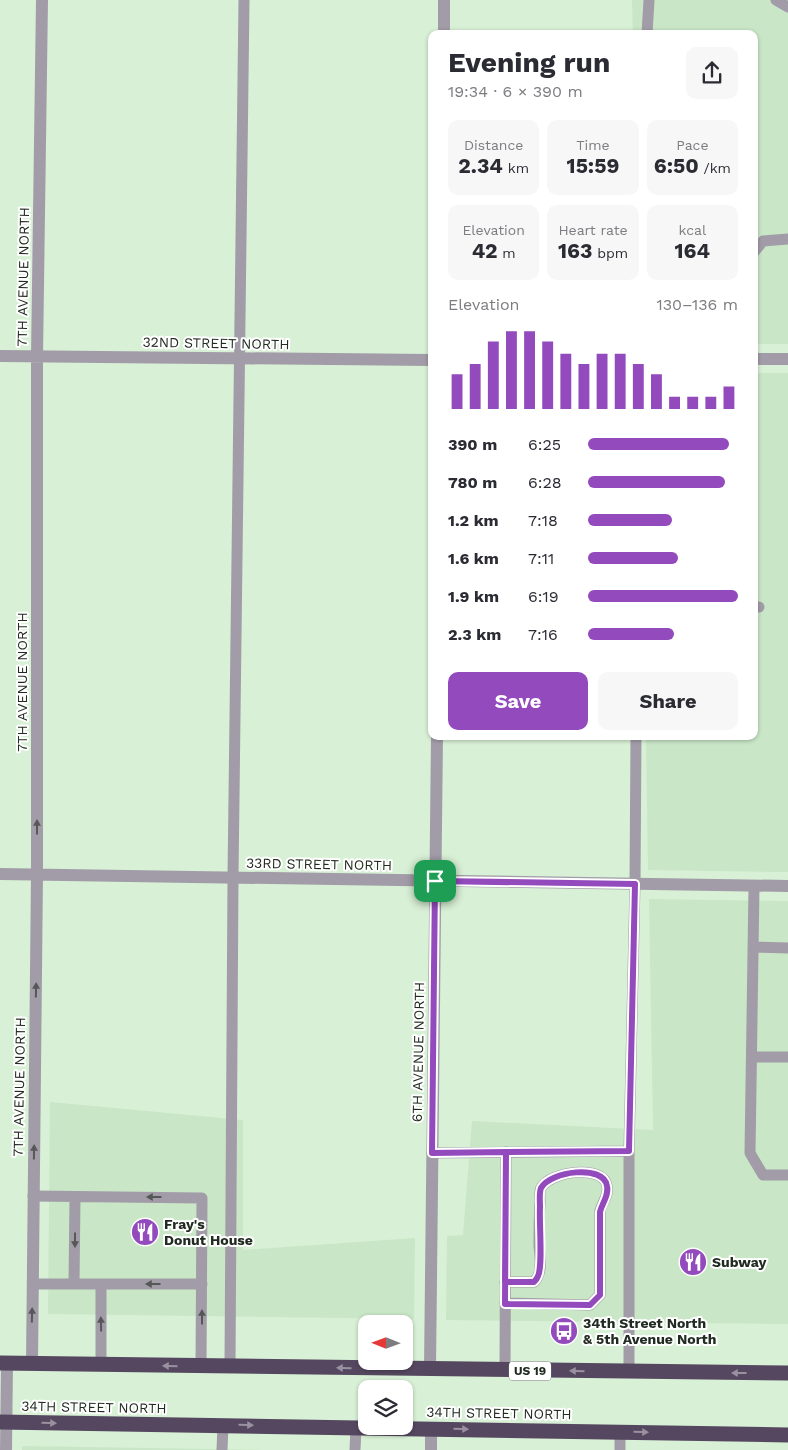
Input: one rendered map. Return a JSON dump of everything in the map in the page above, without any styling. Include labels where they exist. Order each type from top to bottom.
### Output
[{"type":"highway","name":"US 19","points":[[4,1363],[788,1373]]},
{"type":"highway","name":"34TH STREET NORTH","points":[[3,1422],[788,1435]]},
{"type":"street","name":"7TH AVENUE NORTH","points":[[32,1364],[37,874],[37,357],[42,0]]},
{"type":"street","points":[[444,0],[444,30]]},
{"type":"street","name":"32ND STREET NORTH","points":[[0,356],[428,360]]},
{"type":"street","points":[[758,358],[788,359]]},
{"type":"street","name":"6TH AVENUE NORTH","points":[[430,1369],[436,740]]},
{"type":"street","name":"33RD STREET NORTH","points":[[0,874],[788,886]]},
{"type":"street","points":[[4,1363],[3,1422],[6,1450]]},
{"type":"street","points":[[431,1428],[431,1450]]},
{"type":"lane","points":[[230,1366],[233,878],[244,0]]},
{"type":"lane","points":[[647,30],[649,0]]},
{"type":"lane","points":[[776,0],[788,7]]},
{"type":"lane","points":[[758,246],[762,241],[788,239]]},
{"type":"lane","points":[[629,1372],[629,1151],[636,740]]},
{"type":"lane","points":[[754,886],[750,1153],[763,1175],[788,1175]]},
{"type":"lane","points":[[753,947],[788,948]]},
{"type":"lane","points":[[752,1057],[788,1057]]},
{"type":"lane","points":[[432,1153],[629,1151]]},
{"type":"lane","points":[[505,1370],[506,1152]]},
{"type":"lane","points":[[505,1282],[534,1282],[538,1278],[540,1270],[539,1227],[541,1188],[550,1178],[566,1173],[583,1173],[598,1174],[605,1180],[608,1187],[600,1212],[600,1295],[590,1305],[505,1304]]},
{"type":"lane","points":[[33,1196],[202,1198],[201,1366]]},
{"type":"lane","points":[[74,1284],[75,1197]]},
{"type":"lane","points":[[32,1284],[202,1284]]},
{"type":"lane","points":[[101,1284],[101,1365]]},
{"type":"lane","points":[[222,1450],[223,1425]]},
{"type":"lane","points":[[355,1450],[356,1427]]},
{"type":"lane","points":[[620,1432],[620,1450]]},
{"type":"shaded area","points":[[632,0],[788,0],[788,344],[758,344],[758,30],[633,30]]},
{"type":"shaded area","points":[[758,373],[788,373],[788,872],[648,870],[646,740],[758,740]]},
{"type":"shaded area","points":[[649,899],[788,901],[788,1324],[446,1320],[447,1236],[463,1235],[472,1121],[653,1130]]},
{"type":"shaded area","points":[[50,1102],[243,1120],[243,1250],[415,1238],[414,1319],[413,1315],[358,1315],[358,1318],[48,1314]]},
{"type":"shaded area","points":[[22,1446],[264,1450],[22,1450]]},
{"type":"place","name":"Fray's Donut House","points":[[145,1232]]},
{"type":"place","name":"Subway","points":[[693,1262]]},
{"type":"place","name":"34th Street North & 5th Avenue North","points":[[564,1331]]},
{"type":"route","points":[[435,881],[432,1153],[506,1152],[505,1282],[534,1282],[538,1278],[540,1270],[539,1227],[541,1188],[550,1178],[566,1173],[583,1173],[598,1174],[605,1180],[608,1187],[600,1212],[600,1295],[590,1305],[505,1304],[505,1282],[506,1217],[506,1152],[629,1151],[635,884],[435,881]]}]
